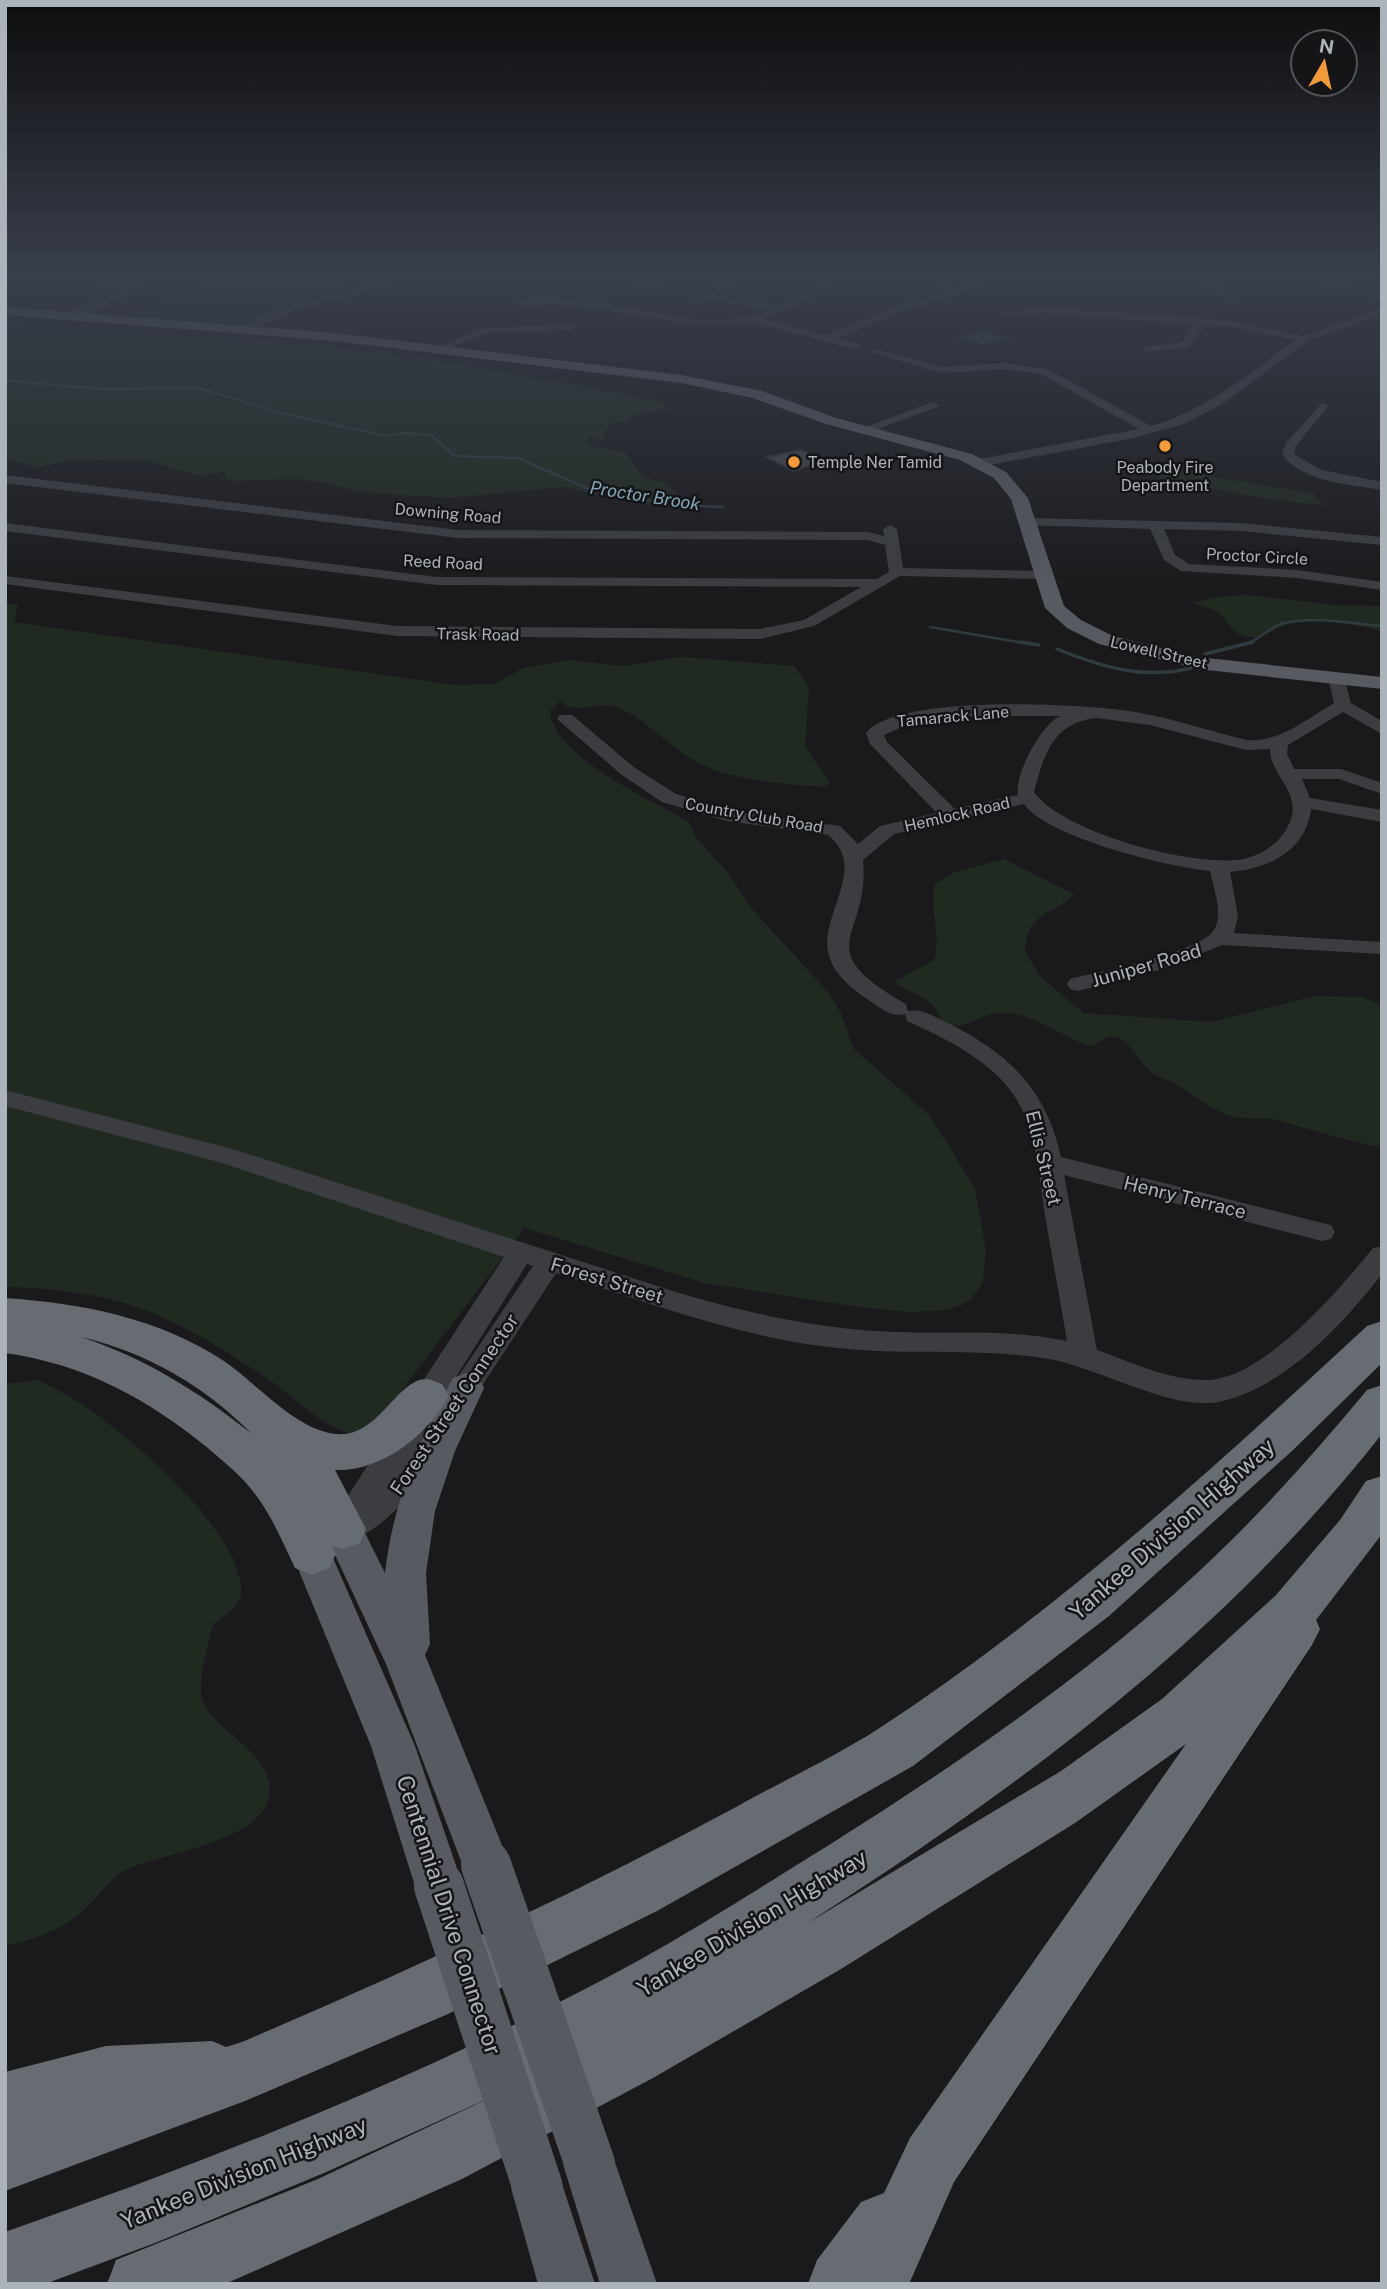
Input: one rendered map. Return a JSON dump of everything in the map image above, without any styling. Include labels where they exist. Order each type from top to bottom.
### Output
[{"type":"highway","points":[[5,1313],[62,1316],[143,1337],[212,1375],[264,1416],[309,1446],[340,1454],[356,1452],[376,1444],[447,1392]]},
{"type":"highway","points":[[5,1337],[81,1351],[152,1384],[202,1419],[263,1471],[328,1541]]},
{"type":"highway","name":"Yankee Division Highway","points":[[5,2159],[245,2071],[427,1993],[637,1891],[894,1748],[1034,1647],[1092,1601],[1266,1448],[1382,1337]]},
{"type":"highway","name":"Yankee Division Highway","points":[[5,2264],[160,2210],[288,2159],[388,2113],[594,2016],[800,1896],[973,1783],[1065,1715],[1220,1583],[1337,1459],[1382,1402]]},
{"type":"highway","points":[[264,1416],[300,1455],[329,1499],[328,1541]]},
{"type":"highway","points":[[140,2284],[347,2200],[466,2144],[632,2059],[812,1955],[1107,1771],[1214,1685],[1260,1643],[1326,1571],[1382,1495]]},
{"type":"highway","points":[[841,2284],[932,2160],[1292,1634],[1326,1571]]},
{"type":"highway","points":[[5,2103],[106,2077],[245,2071]]},
{"type":"highway","points":[[875,2284],[932,2160]]},
{"type":"main road","points":[[713,384],[757,394],[863,430],[972,460],[1010,484]]},
{"type":"main road","points":[[1010,484],[1003,466],[1019,455]]},
{"type":"main road","name":"Lowell Street","points":[[1010,484],[1019,498],[1051,601],[1060,614],[1106,640],[1183,660],[1382,683]]},
{"type":"main road","points":[[427,1709],[410,1647],[404,1603],[407,1551],[418,1491],[439,1440],[447,1392]]},
{"type":"main road","points":[[328,1541],[358,1556],[427,1709],[486,1865],[629,2284]]},
{"type":"main road","name":"Centennial Drive Connector","points":[[328,1541],[567,2284]]},
{"type":"street","points":[[1067,384],[1150,430]]},
{"type":"street","points":[[972,460],[1019,455],[1150,430],[1210,408],[1243,384]]},
{"type":"street","points":[[863,430],[933,405]]},
{"type":"street","points":[[1322,406],[1290,446],[1288,454],[1291,460],[1315,472],[1382,486]]},
{"type":"street","name":"Downing Road","points":[[5,479],[458,534],[890,536],[895,569]]},
{"type":"street","name":"Proctor Circle","points":[[1027,522],[1285,530],[1382,541]]},
{"type":"street","name":"Proctor Circle","points":[[1155,525],[1169,557],[1186,568],[1297,575],[1382,586]]},
{"type":"street","name":"Reed Road","points":[[5,527],[437,581],[882,583]]},
{"type":"street","points":[[895,569],[1041,571]]},
{"type":"street","name":"Trask Road","points":[[5,580],[397,631],[730,635],[760,634],[799,627],[882,583],[895,569]]},
{"type":"street","points":[[1336,678],[1343,705],[1382,729]]},
{"type":"street","points":[[1283,759],[1343,705]]},
{"type":"street","name":"Tamarack Lane","points":[[1023,710],[1051,730]]},
{"type":"street","name":"Tamarack Lane","points":[[950,815],[884,750],[875,733],[885,723],[905,717],[1023,710],[1104,715]]},
{"type":"street","points":[[1283,759],[1303,802],[1299,821],[1283,847],[1255,862],[1219,866],[1162,858],[1109,841],[1047,814],[1027,798],[1026,787],[1051,730],[1069,718],[1104,715],[1158,721],[1249,745],[1283,759],[1341,774],[1382,789]]},
{"type":"street","name":"Country Club Road","points":[[566,719],[658,792],[676,801],[716,812],[833,830],[848,838],[856,856]]},
{"type":"street","name":"Hemlock Road","points":[[833,830],[887,830],[1027,798]]},
{"type":"street","points":[[1303,802],[1382,816]]},
{"type":"street","name":"Hemlock Road","points":[[856,856],[887,830]]},
{"type":"street","name":"Ellis Street","points":[[856,856],[838,953],[843,965],[860,984],[969,1045],[1012,1078],[1024,1092],[1039,1123],[1049,1163],[1084,1357]]},
{"type":"street","points":[[1219,866],[1224,930],[1270,940],[1382,948]]},
{"type":"street","name":"Juniper Road","points":[[1079,984],[1197,952],[1224,930]]},
{"type":"street","name":"Forest Street","points":[[5,1098],[198,1146],[550,1262],[721,1315],[777,1328],[874,1341],[1013,1344],[1084,1357],[1205,1393],[1222,1391],[1247,1381],[1326,1318],[1358,1286],[1382,1255]]},
{"type":"street","name":"Henry Terrace","points":[[1049,1163],[1322,1232]]},
{"type":"street","name":"Forest Street Connector","points":[[328,1541],[365,1522],[391,1497],[521,1252]]},
{"type":"street","name":"Forest Street Connector","points":[[447,1392],[550,1262]]},
{"type":"shaded area","points":[[5,384],[568,384],[656,400],[671,410],[641,413],[626,422],[610,423],[603,442],[591,436],[585,441],[594,447],[625,452],[643,477],[667,483],[684,504],[648,505],[640,499],[607,497],[564,487],[448,498],[352,491],[335,484],[298,479],[230,481],[225,479],[224,472],[201,476],[141,459],[66,461],[35,468],[5,456]]},
{"type":"shaded area","points":[[1179,471],[1315,494],[1316,499],[1327,506],[1261,498],[1157,477]]},
{"type":"shaded area","points":[[1248,595],[1335,605],[1382,606],[1382,631],[1348,624],[1302,622],[1286,625],[1261,636],[1244,636],[1234,631],[1215,611],[1193,603],[1215,597]]},
{"type":"shaded area","points":[[5,603],[18,605],[14,622],[455,685],[495,684],[523,668],[569,660],[624,666],[681,657],[794,666],[809,687],[805,746],[829,782],[826,787],[762,781],[713,770],[689,757],[637,718],[609,705],[573,708],[560,701],[550,711],[555,728],[585,760],[630,790],[689,822],[696,837],[727,872],[753,910],[828,992],[841,1013],[853,1048],[927,1113],[975,1189],[986,1250],[983,1282],[970,1301],[948,1310],[910,1312],[859,1307],[704,1283],[525,1228],[376,1424],[352,1434],[318,1417],[268,1379],[203,1338],[145,1310],[82,1294],[5,1287]]},
{"type":"shaded area","points":[[1004,859],[1074,894],[1036,921],[1027,938],[1025,951],[1040,976],[1083,1013],[1212,1022],[1316,996],[1362,997],[1382,1005],[1382,1148],[1273,1119],[1225,1114],[1151,1072],[1123,1040],[1115,1036],[1095,1045],[1087,1045],[1026,1017],[1004,1013],[958,1026],[942,1022],[930,1003],[895,981],[934,960],[937,941],[933,903],[935,884],[955,872]]},
{"type":"shaded area","points":[[36,1380],[62,1392],[128,1439],[195,1503],[220,1537],[237,1568],[241,1595],[234,1608],[213,1625],[203,1668],[201,1693],[210,1714],[243,1744],[262,1766],[268,1779],[268,1800],[258,1817],[239,1830],[216,1841],[124,1871],[68,1922],[38,1937],[5,1946],[5,1384]]},
{"type":"building","name":"Temple Ner Tamid","points":[[801,450],[824,461],[793,471],[767,457]]},
{"type":"waterway","name":"Proctor Brook","points":[[42,384],[105,389],[199,388],[277,412],[386,436],[401,433],[431,435],[455,456],[518,458],[591,490],[673,505],[723,507]]},
{"type":"waterway","name":"Proctor Brook","points":[[1247,644],[1279,625],[1296,621],[1333,621],[1382,626]]},
{"type":"waterway","name":"Proctor Brook","points":[[930,627],[1030,644]]},
{"type":"waterway","name":"Proctor Brook","points":[[1020,642],[1039,645]]},
{"type":"waterway","name":"Proctor Brook","points":[[1247,644],[1253,642]]},
{"type":"waterway","name":"Proctor Brook","points":[[1205,654],[1247,644]]},
{"type":"waterway","name":"Proctor Brook","points":[[1057,649],[1123,670],[1156,673],[1191,668]]},
{"type":"place","name":"Peabody Fire Department","points":[[1165,446]]},
{"type":"place","name":"Temple Ner Tamid","points":[[794,462]]}]
